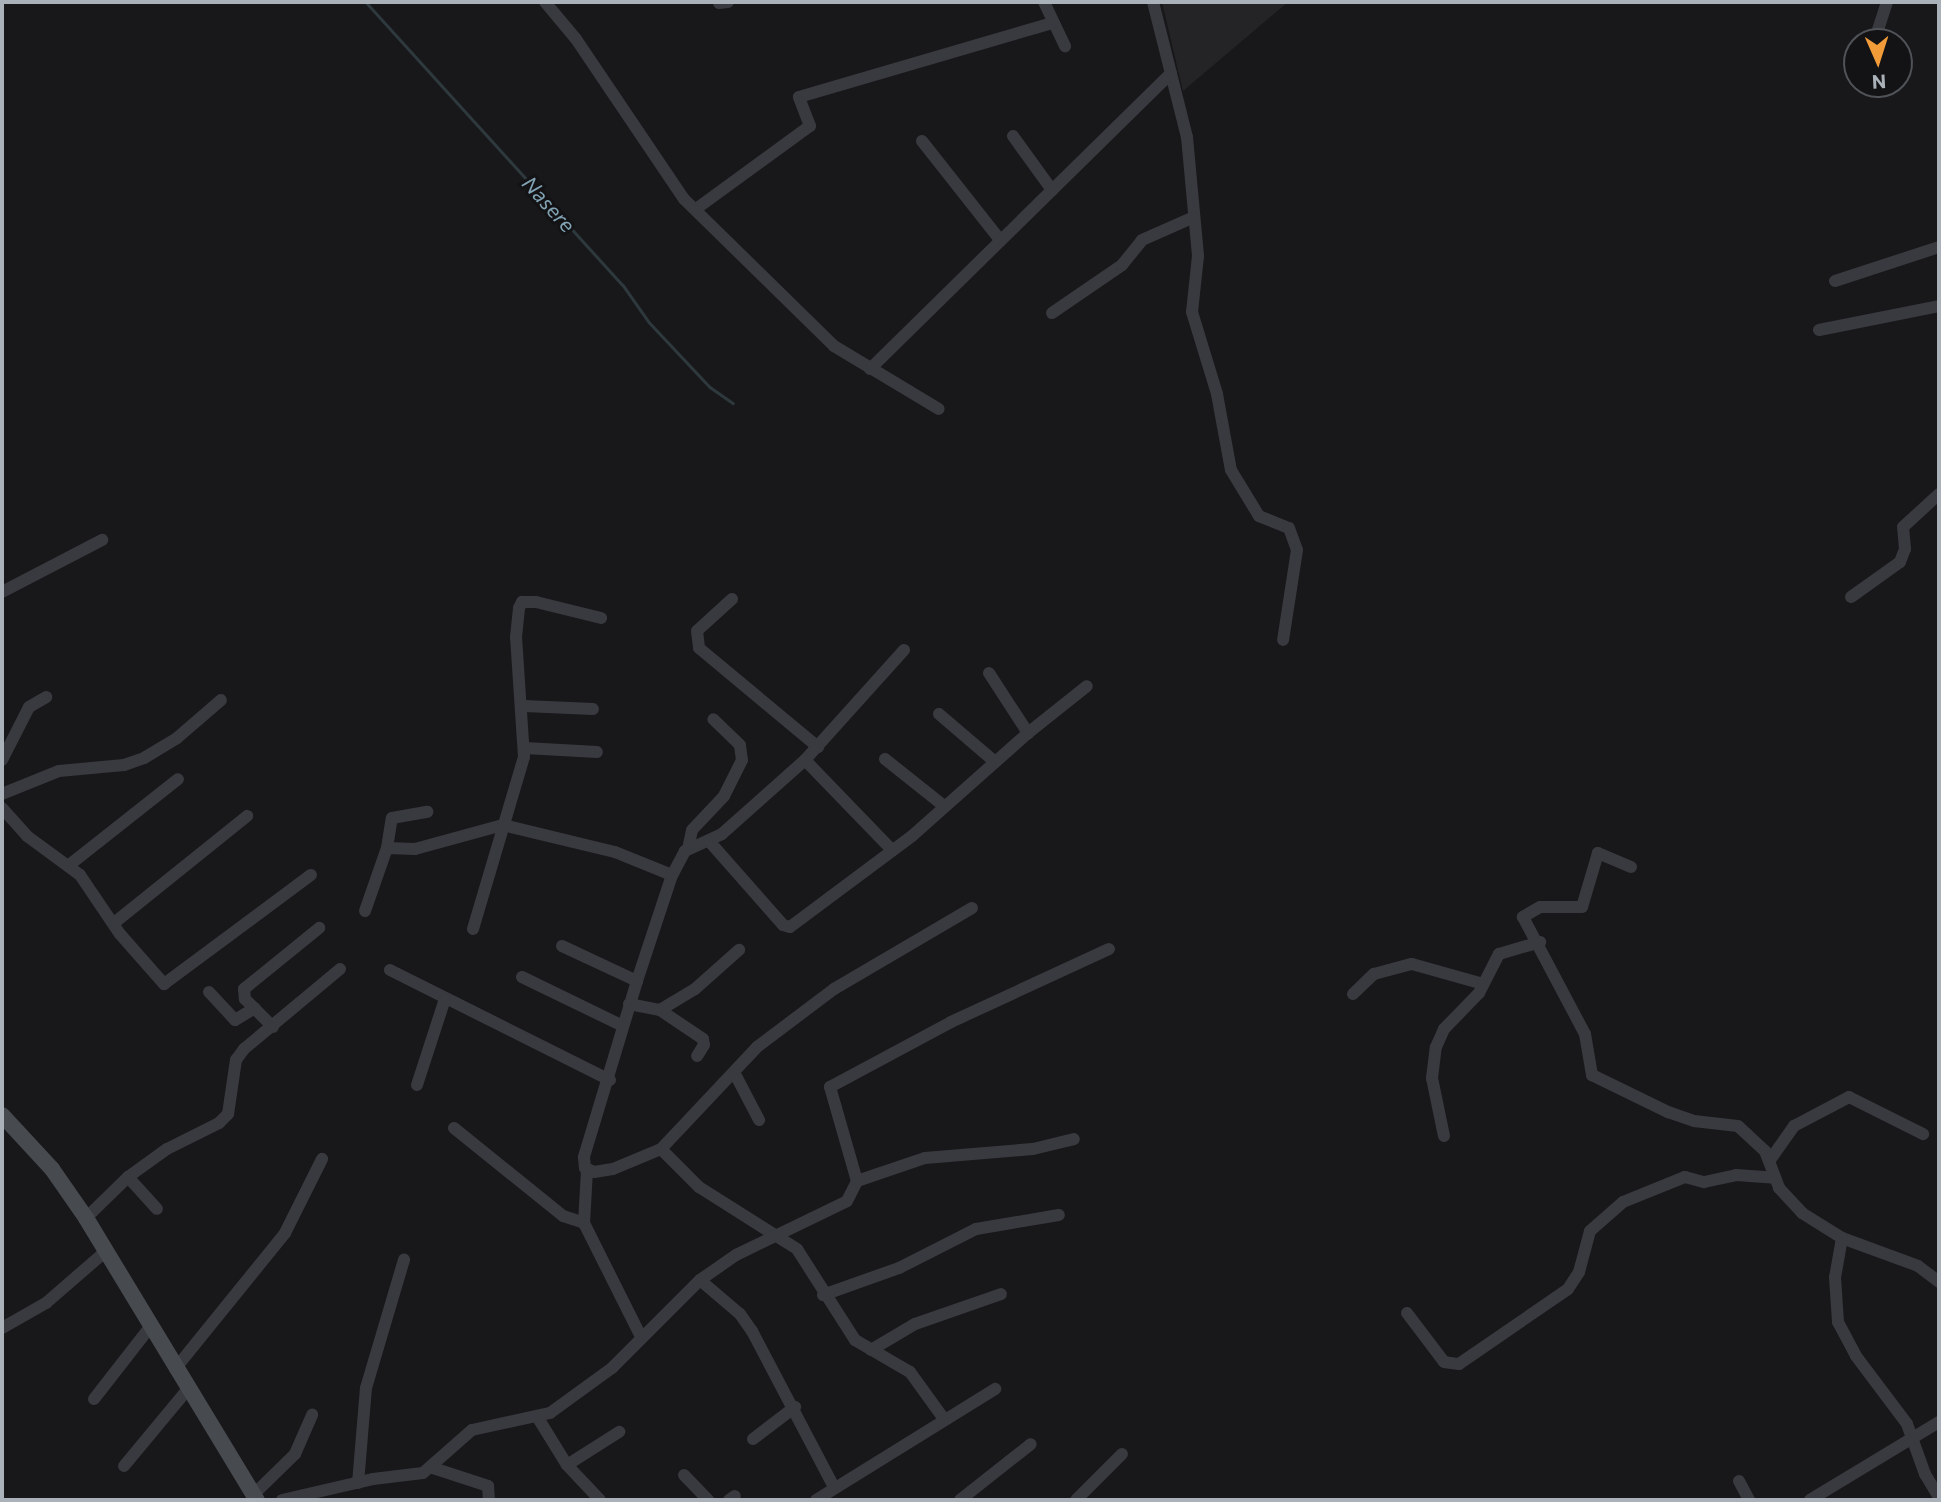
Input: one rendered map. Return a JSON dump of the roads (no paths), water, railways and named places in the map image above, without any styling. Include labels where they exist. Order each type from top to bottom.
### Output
[{"type":"street","points":[[545,2],[696,209],[758,268],[800,316],[870,369],[939,409]]},
{"type":"street","points":[[1044,2],[1065,46]]},
{"type":"street","points":[[1153,2],[1187,137],[1198,256],[1192,312],[1217,394],[1230,470],[1259,516],[1289,528],[1297,550],[1283,640]]},
{"type":"street","points":[[1878,28],[1886,2]]},
{"type":"street","points":[[696,209],[810,126],[799,97],[1052,23]]},
{"type":"street","points":[[870,369],[1171,73]]},
{"type":"street","points":[[1013,136],[1052,190]]},
{"type":"street","points":[[922,141],[1001,241]]},
{"type":"street","points":[[1052,313],[1122,265],[1142,240],[1194,217]]},
{"type":"street","points":[[1835,281],[1939,247]]},
{"type":"street","points":[[1819,330],[1939,306]]},
{"type":"street","points":[[1851,597],[1900,562],[1905,549],[1902,527],[1939,494]]},
{"type":"street","points":[[2,592],[102,541]]},
{"type":"street","points":[[732,599],[697,631],[699,649],[818,747]]},
{"type":"street","points":[[473,929],[503,825],[517,796],[525,748],[524,706],[516,636],[522,602],[601,618]]},
{"type":"street","points":[[688,849],[709,841],[805,761],[904,650]]},
{"type":"street","points":[[989,673],[1028,733]]},
{"type":"street","points":[[709,841],[787,927],[892,850],[1028,733],[1087,687]]},
{"type":"street","points":[[2,760],[29,707],[46,697]]},
{"type":"street","points":[[2,794],[59,771],[124,765],[145,758],[177,738],[221,700]]},
{"type":"street","points":[[524,706],[593,709]]},
{"type":"street","points":[[939,714],[995,762]]},
{"type":"street","points":[[641,1337],[584,1223],[587,1170],[584,1157],[610,1080],[629,1004],[672,875],[688,849],[692,830],[729,788],[741,760],[740,744],[713,719]]},
{"type":"street","points":[[525,748],[597,752]]},
{"type":"street","points":[[885,759],[944,806]]},
{"type":"street","points":[[805,761],[892,850]]},
{"type":"street","points":[[68,866],[178,779]]},
{"type":"street","points":[[2,808],[27,836],[68,866],[157,978],[168,984],[311,875]]},
{"type":"street","points":[[365,911],[387,848],[392,818],[427,812]]},
{"type":"street","points":[[114,923],[247,816]]},
{"type":"street","points":[[387,848],[428,846],[503,825],[615,852],[672,875]]},
{"type":"street","points":[[1631,867],[1602,852],[1593,856],[1582,907],[1540,907],[1523,917],[1539,942],[1589,1043],[1592,1075],[1668,1112],[1694,1121],[1738,1126],[1770,1160],[1775,1178],[1790,1203],[1842,1238],[1888,1258],[1911,1263],[1939,1282]]},
{"type":"street","points":[[587,1170],[613,1169],[661,1149],[702,1100],[734,1074],[757,1046],[834,989],[972,908]]},
{"type":"street","points":[[273,1027],[244,996],[244,989],[319,928]]},
{"type":"street","points":[[1444,1136],[1433,1085],[1436,1047],[1444,1029],[1483,984],[1499,954],[1539,942]]},
{"type":"street","points":[[562,946],[637,981]]},
{"type":"street","points":[[433,1468],[472,1430],[538,1418],[612,1368],[700,1280],[736,1255],[847,1201],[857,1181],[830,1087],[951,1022],[1109,949]]},
{"type":"street","points":[[660,1010],[695,989],[739,950]]},
{"type":"street","points":[[1353,993],[1374,974],[1412,964],[1483,984]]},
{"type":"street","points":[[86,1218],[128,1177],[167,1149],[219,1123],[233,1098],[236,1060],[340,969]]},
{"type":"street","points":[[390,970],[610,1080]]},
{"type":"street","points":[[522,977],[623,1026]]},
{"type":"street","points":[[209,992],[235,1020],[254,1008]]},
{"type":"street","points":[[417,1085],[445,999]]},
{"type":"street","points":[[629,1004],[660,1010],[703,1039],[705,1045],[697,1056]]},
{"type":"street","points":[[734,1074],[759,1121]]},
{"type":"street","points":[[1770,1160],[1794,1126],[1843,1098],[1853,1098],[1923,1135]]},
{"type":"street","points":[[2,1115],[52,1169],[86,1218],[187,1390],[255,1498],[295,1454],[313,1415]]},
{"type":"street","points":[[454,1128],[563,1216],[584,1223]]},
{"type":"street","points":[[857,1181],[925,1158],[1033,1149],[1074,1139]]},
{"type":"street","points":[[661,1149],[699,1187],[773,1238],[797,1249],[823,1295],[855,1340],[910,1372],[944,1419]]},
{"type":"street","points":[[175,1369],[285,1233],[322,1159]]},
{"type":"street","points":[[1408,1313],[1444,1362],[1459,1364],[1568,1289],[1579,1272],[1590,1231],[1623,1202],[1688,1176],[1699,1182],[1736,1175],[1775,1178]]},
{"type":"street","points":[[128,1177],[157,1209]]},
{"type":"street","points":[[823,1295],[899,1268],[976,1229],[1059,1215]]},
{"type":"street","points":[[1842,1238],[1835,1277],[1838,1322],[1912,1437],[1925,1474],[1939,1497]]},
{"type":"street","points":[[2,1328],[46,1303],[106,1251]]},
{"type":"street","points":[[358,1483],[366,1388],[404,1260]]},
{"type":"street","points":[[700,1280],[740,1314],[795,1407],[814,1454],[834,1487]]},
{"type":"street","points":[[871,1350],[915,1324],[1000,1294]]},
{"type":"street","points":[[93,1399],[150,1327]]},
{"type":"street","points":[[816,1500],[995,1389]]},
{"type":"street","points":[[124,1466],[187,1390]]},
{"type":"street","points":[[753,1439],[795,1407]]},
{"type":"street","points":[[538,1418],[567,1465],[600,1500]]},
{"type":"street","points":[[1810,1500],[1939,1422]]},
{"type":"street","points":[[567,1465],[619,1432]]},
{"type":"street","points":[[960,1500],[1031,1444]]},
{"type":"street","points":[[1076,1500],[1122,1454]]},
{"type":"street","points":[[282,1500],[433,1468],[488,1486],[489,1500]]},
{"type":"street","points":[[684,1475],[708,1500]]},
{"type":"street","points":[[1739,1481],[1749,1500]]},
{"type":"waterway","name":"Nasere","points":[[366,2],[623,285],[649,322],[710,387],[733,403]]}]
